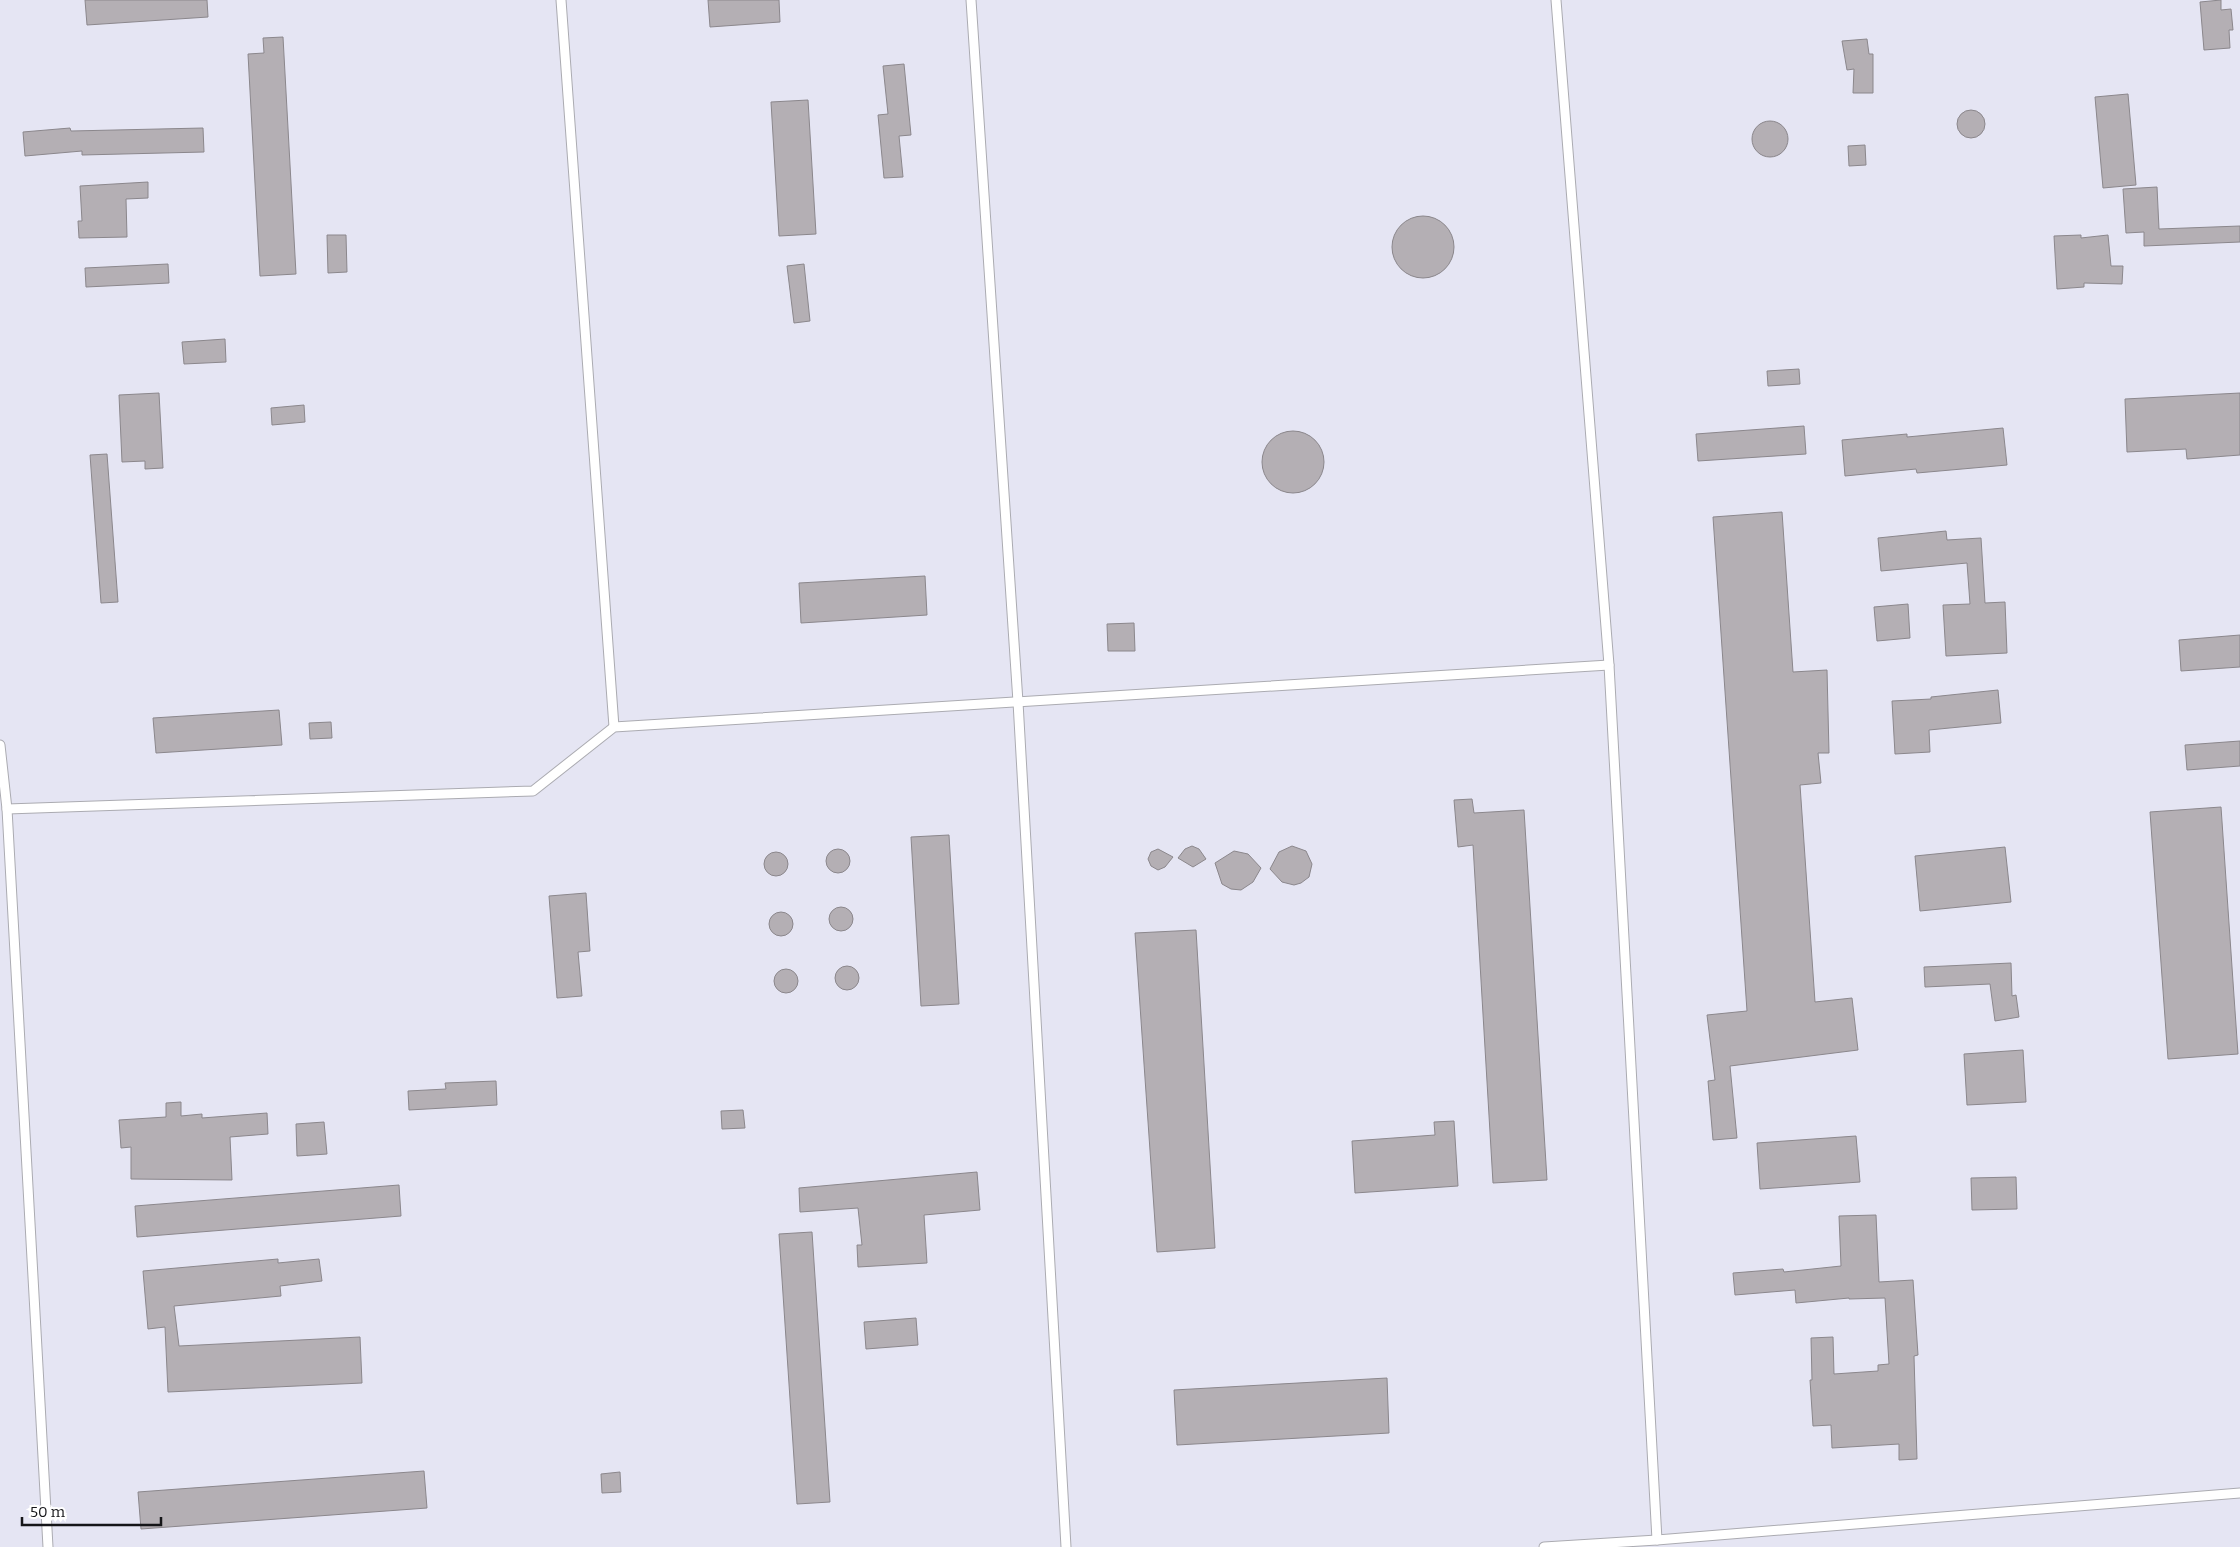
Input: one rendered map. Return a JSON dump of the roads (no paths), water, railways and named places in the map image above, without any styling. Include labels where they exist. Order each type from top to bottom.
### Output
[{"type":"lane","points":[[562,0],[614,728]]},
{"type":"lane","points":[[972,0],[1018,702],[1066,1547]]},
{"type":"lane","points":[[1556,0],[1610,665],[1657,1540]]},
{"type":"lane","points":[[7,809],[533,791],[614,728],[1610,665]]},
{"type":"lane","points":[[0,745],[1,772],[7,809],[48,1547]]},
{"type":"lane","points":[[1544,1547],[1657,1540],[2240,1493]]}]
